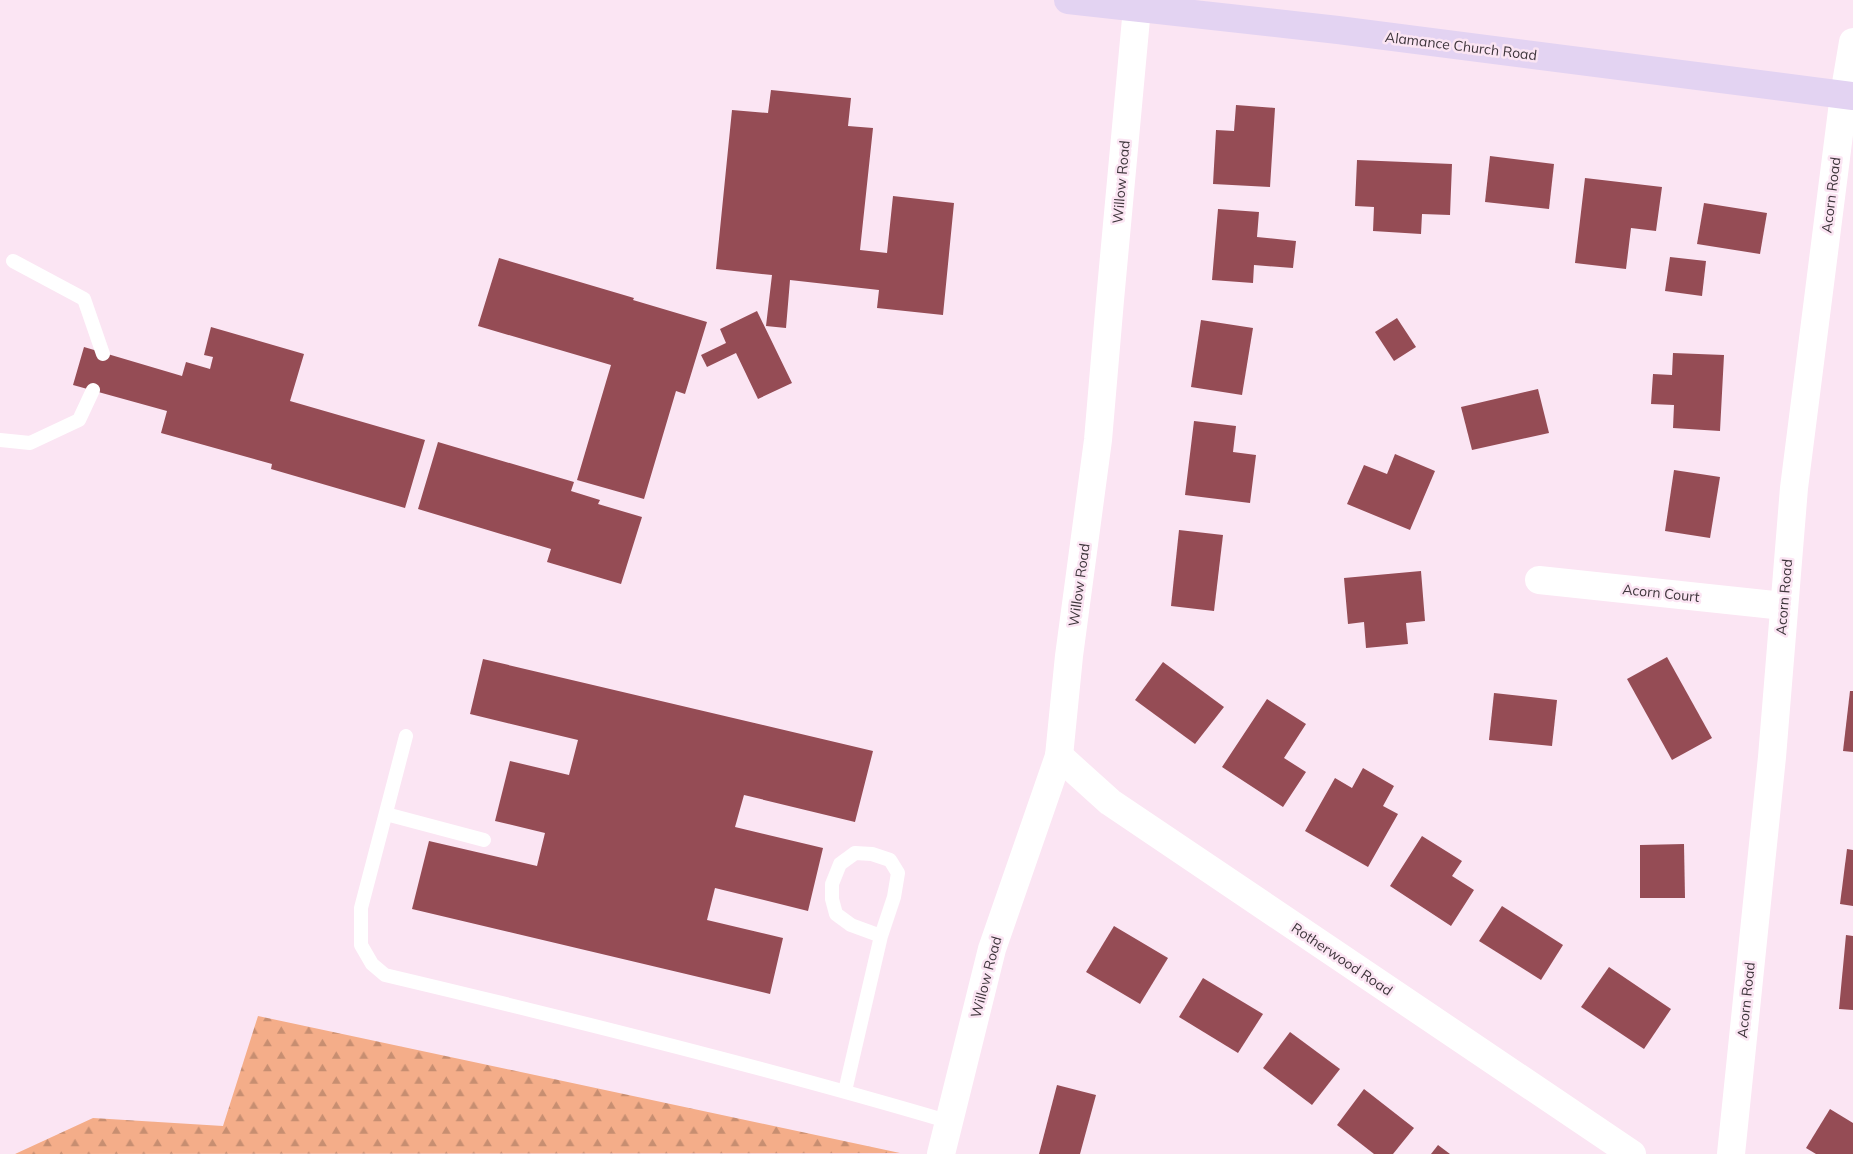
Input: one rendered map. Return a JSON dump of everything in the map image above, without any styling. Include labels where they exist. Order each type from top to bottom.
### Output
[{"type":"main road","name":"Alamance Church Road","points":[[1068,0],[1138,4],[1848,95]]},
{"type":"street","name":"Willow Road","points":[[942,1154],[992,949],[1059,756],[1069,656],[1098,440],[1138,4]]},
{"type":"street","name":"Acorn Road","points":[[1730,1154],[1772,757],[1794,488],[1848,95],[1853,42]]},
{"type":"street","name":"Acorn Court","points":[[1539,580],[1783,606]]},
{"type":"street","name":"Rotherwood Road","points":[[1059,756],[1110,802],[1632,1154]]},
{"type":"lane","points":[[13,261],[84,299],[103,354]]},
{"type":"lane","points":[[0,440],[30,443],[79,420],[93,390]]},
{"type":"lane","points":[[406,736],[361,908],[361,946],[372,964],[386,975],[845,1091],[950,1122]]},
{"type":"lane","points":[[386,814],[484,840]]},
{"type":"lane","points":[[845,1091],[881,936],[894,897],[898,873],[890,860],[872,854],[855,853],[840,864],[832,884],[832,899],[836,914],[850,925],[881,936]]},
{"type":"green space","points":[[258,1016],[900,1153],[15,1154],[93,1118],[223,1126]]},
{"type":"building","points":[[771,90],[851,98],[848,126],[873,128],[860,250],[887,253],[893,196],[954,203],[943,315],[877,308],[879,290],[790,280],[786,328],[766,326],[772,275],[716,269],[732,110],[768,113]]},
{"type":"building","points":[[1236,105],[1275,108],[1270,187],[1213,184],[1216,130],[1234,131]]},
{"type":"building","points":[[1490,156],[1554,164],[1549,209],[1485,202]]},
{"type":"building","points":[[1357,160],[1452,164],[1450,215],[1422,214],[1421,234],[1373,231],[1374,207],[1355,206]]},
{"type":"building","points":[[1585,178],[1662,187],[1656,231],[1631,228],[1626,269],[1575,263]]},
{"type":"building","points":[[1704,203],[1767,213],[1760,254],[1697,244]]},
{"type":"building","points":[[1218,209],[1259,212],[1257,237],[1296,241],[1293,268],[1254,265],[1253,283],[1212,280]]},
{"type":"building","points":[[1670,257],[1706,261],[1702,296],[1665,291]]},
{"type":"building","points":[[499,258],[707,322],[685,394],[676,391],[644,499],[577,480],[611,365],[478,326]]},
{"type":"building","points":[[757,311],[792,383],[758,399],[736,353],[707,367],[701,355],[726,343],[720,329]]},
{"type":"building","points":[[1397,318],[1416,347],[1394,361],[1375,332]]},
{"type":"building","points":[[1201,320],[1253,328],[1242,395],[1191,387]]},
{"type":"building","points":[[211,327],[304,354],[290,401],[425,440],[405,508],[271,469],[272,464],[161,433],[167,411],[73,385],[84,347],[182,376],[186,362],[210,369],[213,357],[204,355]]},
{"type":"building","points":[[1673,353],[1724,355],[1720,431],[1673,428],[1674,405],[1651,404],[1653,374],[1672,375]]},
{"type":"building","points":[[1538,389],[1549,433],[1472,450],[1461,407]]},
{"type":"building","points":[[1194,421],[1236,426],[1233,452],[1256,455],[1250,503],[1185,495]]},
{"type":"building","points":[[438,442],[574,482],[571,491],[600,500],[598,504],[642,517],[621,584],[547,562],[551,549],[418,509]]},
{"type":"building","points":[[1395,454],[1435,471],[1410,530],[1347,504],[1364,465],[1387,474]]},
{"type":"building","points":[[1674,470],[1720,477],[1710,538],[1665,531]]},
{"type":"building","points":[[1179,530],[1223,535],[1214,611],[1171,606]]},
{"type":"building","points":[[1421,571],[1425,621],[1406,623],[1408,644],[1366,648],[1364,622],[1348,624],[1344,578]]},
{"type":"building","points":[[1667,657],[1712,738],[1672,760],[1627,679]]},
{"type":"building","points":[[483,659],[873,751],[855,822],[744,795],[735,827],[823,848],[808,911],[715,888],[707,920],[783,938],[770,994],[412,909],[429,841],[537,866],[545,833],[495,821],[510,761],[569,775],[578,740],[470,714]]},
{"type":"building","points":[[1163,662],[1224,707],[1195,744],[1135,700]]},
{"type":"building","points":[[1850,691],[1853,691],[1853,752],[1843,751]]},
{"type":"building","points":[[1494,693],[1557,700],[1552,746],[1489,740]]},
{"type":"building","points":[[1267,699],[1306,724],[1284,758],[1306,772],[1283,807],[1222,767]]},
{"type":"building","points":[[1363,768],[1394,786],[1383,806],[1398,814],[1368,867],[1305,831],[1335,778],[1352,788]]},
{"type":"building","points":[[1422,836],[1462,861],[1452,876],[1474,890],[1451,926],[1390,886]]},
{"type":"building","points":[[1684,844],[1685,898],[1640,898],[1640,845]]},
{"type":"building","points":[[1847,849],[1853,850],[1853,906],[1840,904]]},
{"type":"building","points":[[1502,906],[1563,945],[1541,980],[1479,941]]},
{"type":"building","points":[[1114,926],[1168,958],[1140,1004],[1086,972]]},
{"type":"building","points":[[1846,935],[1853,936],[1853,1010],[1839,1009]]},
{"type":"building","points":[[1609,967],[1671,1009],[1644,1049],[1581,1007]]},
{"type":"building","points":[[1203,978],[1263,1014],[1238,1053],[1179,1017]]},
{"type":"building","points":[[1290,1032],[1340,1069],[1312,1105],[1263,1068]]},
{"type":"building","points":[[1057,1085],[1096,1095],[1080,1154],[1039,1154]]},
{"type":"building","points":[[1364,1089],[1414,1128],[1393,1154],[1374,1154],[1337,1125]]},
{"type":"building","points":[[1830,1109],[1853,1123],[1853,1154],[1816,1154],[1806,1148]]},
{"type":"building","points":[[1438,1145],[1450,1154],[1431,1154]]}]
